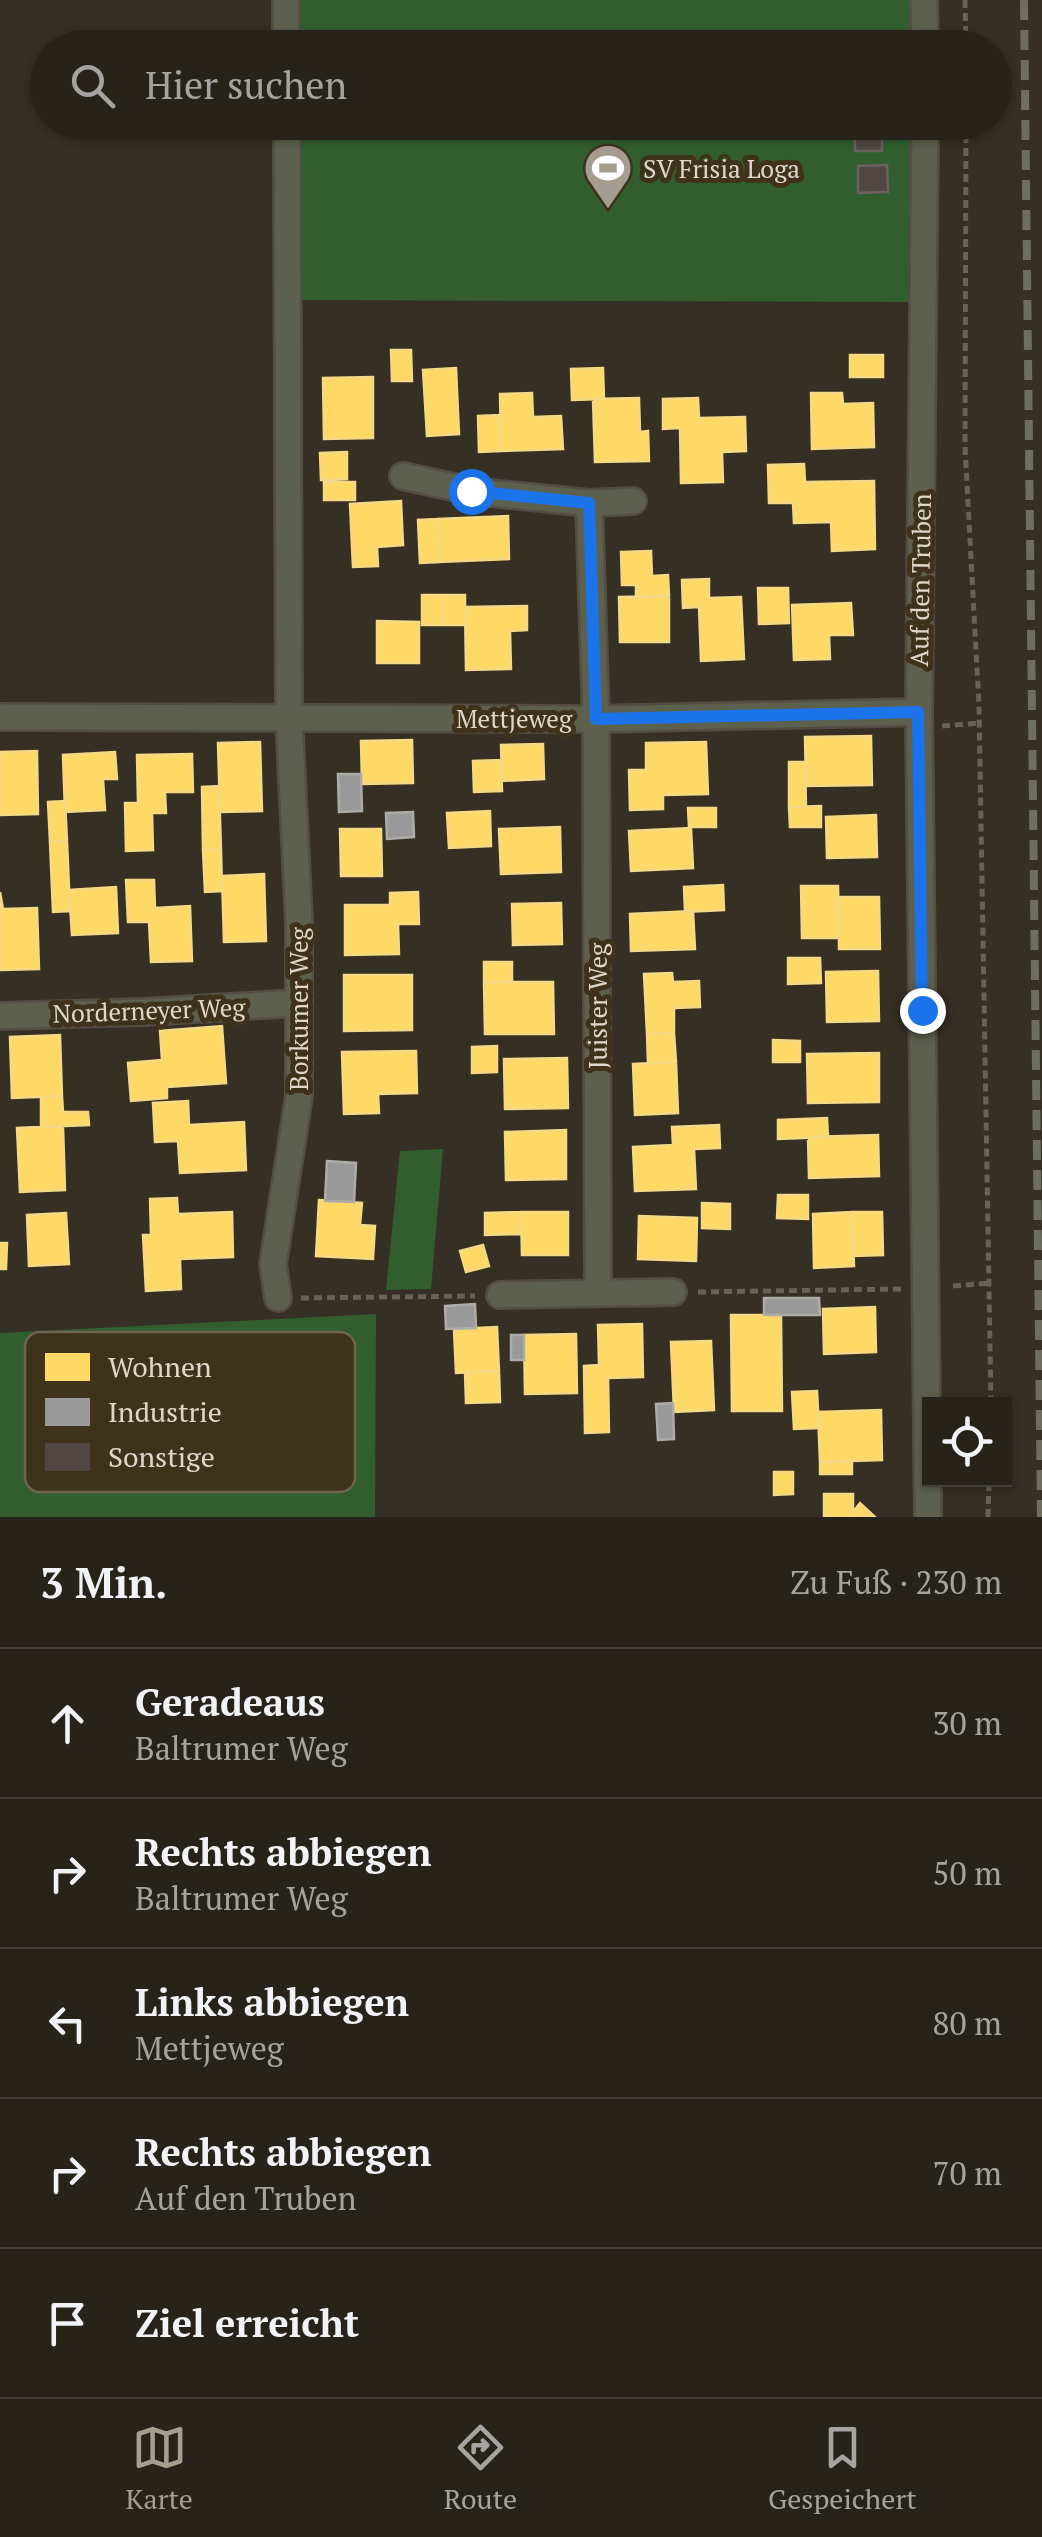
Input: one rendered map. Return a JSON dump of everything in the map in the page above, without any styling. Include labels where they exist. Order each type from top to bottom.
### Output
[{"type":"street","points":[[286,0],[286,30]]},
{"type":"street","points":[[924,0],[925,30]]},
{"type":"street","points":[[286,140],[289,717]]},
{"type":"street","name":"Auf den Truben","points":[[925,140],[919,720],[928,1517]]},
{"type":"street","points":[[403,476],[471,491],[589,503],[632,501]]},
{"type":"street","name":"Juister Weg","points":[[589,503],[596,719],[598,1293]]},
{"type":"street","name":"Mettjeweg","points":[[0,717],[919,720]]},
{"type":"street","name":"Borkumer Weg","points":[[278,1298],[273,1264],[299,1096],[299,922],[289,717]]},
{"type":"street","name":"Norderneyer Weg","points":[[0,1016],[299,1003]]},
{"type":"street","points":[[500,1295],[673,1292]]},
{"type":"path","points":[[965,0],[966,30]]},
{"type":"path","points":[[966,140],[965,446],[979,723],[991,1397]]},
{"type":"path","points":[[919,720],[979,723]]},
{"type":"path","points":[[673,1292],[926,1288],[990,1283]]},
{"type":"path","points":[[278,1298],[500,1295]]},
{"type":"path","points":[[988,1517],[989,1487]]},
{"type":"green space","points":[[296,0],[915,0],[916,30],[297,30]]},
{"type":"green space","name":"SV Frisia Loga","points":[[298,140],[916,140],[917,302],[300,300]]},
{"type":"green space","points":[[443,1149],[431,1289],[386,1290],[400,1151]]},
{"type":"green space","points":[[376,1314],[375,1517],[0,1517],[0,1333]]},
{"type":"building: Wohnen","points":[[391,350],[411,350],[412,381],[392,381]]},
{"type":"building: Wohnen","points":[[850,355],[883,355],[883,377],[850,377]]},
{"type":"building: Wohnen","points":[[456,368],[459,434],[427,436],[423,370]]},
{"type":"building: Wohnen","points":[[603,368],[604,399],[572,400],[571,369]]},
{"type":"building: Wohnen","points":[[373,377],[373,438],[324,439],[323,378]]},
{"type":"building: Wohnen","points":[[532,393],[533,417],[561,416],[563,449],[501,451],[500,394]]},
{"type":"building: Wohnen","points":[[811,393],[842,393],[843,404],[873,403],[874,447],[812,449]]},
{"type":"building: Wohnen","points":[[639,398],[640,432],[648,431],[649,461],[595,462],[593,399]]},
{"type":"building: Wohnen","points":[[698,398],[699,418],[745,417],[746,451],[722,452],[723,482],[681,483],[680,428],[663,429],[663,399]]},
{"type":"building: Wohnen","points":[[500,415],[501,451],[479,452],[478,416]]},
{"type":"building: Wohnen","points":[[347,452],[347,479],[321,480],[320,453]]},
{"type":"building: Wohnen","points":[[804,464],[805,482],[874,481],[875,549],[832,551],[831,522],[794,523],[793,503],[769,503],[768,465]]},
{"type":"building: Wohnen","points":[[324,482],[355,482],[355,500],[324,500]]},
{"type":"building: Wohnen","points":[[401,501],[403,545],[377,547],[378,566],[353,567],[350,504]]},
{"type":"building: Wohnen","points":[[508,516],[509,559],[440,562],[438,519]]},
{"type":"building: Wohnen","points":[[438,519],[440,562],[420,563],[418,520]]},
{"type":"building: Wohnen","points":[[651,551],[652,576],[668,575],[669,596],[636,597],[636,585],[622,585],[621,552]]},
{"type":"building: Wohnen","points":[[709,579],[709,598],[741,597],[744,659],[701,661],[699,607],[683,608],[682,580]]},
{"type":"building: Wohnen","points":[[758,588],[788,588],[789,623],[759,624]]},
{"type":"building: Wohnen","points":[[422,595],[442,595],[442,625],[422,625]]},
{"type":"building: Wohnen","points":[[442,595],[465,595],[465,625],[442,625]]},
{"type":"building: Wohnen","points":[[669,596],[669,642],[620,642],[619,597]]},
{"type":"building: Wohnen","points":[[851,603],[853,635],[829,635],[830,659],[794,660],[792,605]]},
{"type":"building: Wohnen","points":[[527,606],[527,630],[510,631],[511,669],[466,670],[465,607]]},
{"type":"building: Wohnen","points":[[377,621],[419,622],[419,663],[377,663]]},
{"type":"building: Wohnen","points":[[871,736],[872,785],[806,786],[805,737]]},
{"type":"building: Wohnen","points":[[412,740],[413,783],[362,784],[361,741]]},
{"type":"building: Wohnen","points":[[260,742],[262,811],[220,812],[218,743]]},
{"type":"building: Wohnen","points":[[706,742],[708,794],[663,795],[663,809],[630,810],[629,770],[646,770],[646,743]]},
{"type":"building: Wohnen","points":[[543,744],[544,779],[502,781],[501,745]]},
{"type":"building: Wohnen","points":[[37,751],[38,814],[0,815],[0,752]]},
{"type":"building: Wohnen","points":[[115,752],[117,779],[103,779],[105,810],[65,812],[63,755]]},
{"type":"building: Wohnen","points":[[192,754],[193,792],[165,792],[166,813],[152,813],[153,850],[126,851],[125,803],[138,803],[137,755]]},
{"type":"building: Wohnen","points":[[501,760],[502,791],[474,792],[473,761]]},
{"type":"building: Wohnen","points":[[789,762],[805,762],[806,807],[789,807]]},
{"type":"building: Wohnen","points":[[219,786],[221,850],[203,850],[202,787]]},
{"type":"building: Wohnen","points":[[65,801],[67,841],[50,842],[48,802]]},
{"type":"building: Wohnen","points":[[821,806],[821,827],[790,827],[789,807]]},
{"type":"building: Wohnen","points":[[688,808],[716,808],[716,827],[689,827]]},
{"type":"building: Wohnen","points":[[490,811],[491,846],[449,848],[447,813]]},
{"type":"building: Wohnen","points":[[876,815],[877,857],[827,858],[826,817]]},
{"type":"building: Wohnen","points":[[560,827],[561,872],[501,874],[499,829]]},
{"type":"building: Wohnen","points":[[691,828],[693,868],[631,871],[629,831]]},
{"type":"building: Wohnen","points":[[340,829],[381,829],[382,876],[341,876]]},
{"type":"building: Wohnen","points":[[67,841],[70,911],[53,912],[50,842]]},
{"type":"building: Wohnen","points":[[203,850],[221,850],[222,891],[205,892]]},
{"type":"building: Wohnen","points":[[264,874],[266,941],[224,942],[222,876]]},
{"type":"building: Wohnen","points":[[126,880],[154,880],[155,908],[190,906],[192,961],[151,962],[149,922],[128,922]]},
{"type":"building: Wohnen","points":[[723,885],[724,910],[685,912],[684,887]]},
{"type":"building: Wohnen","points":[[801,886],[838,886],[839,938],[802,938]]},
{"type":"building: Wohnen","points":[[116,887],[118,933],[72,935],[69,890]]},
{"type":"building: Wohnen","points":[[0,892],[3,909],[37,908],[39,969],[0,970]]},
{"type":"building: Wohnen","points":[[418,892],[419,924],[398,924],[399,954],[345,955],[345,905],[390,905],[390,893]]},
{"type":"building: Wohnen","points":[[839,897],[879,897],[880,949],[839,949]]},
{"type":"building: Wohnen","points":[[561,903],[562,944],[513,945],[512,904]]},
{"type":"building: Wohnen","points":[[693,911],[695,949],[631,951],[630,914]]},
{"type":"building: Wohnen","points":[[788,958],[820,958],[821,983],[788,984]]},
{"type":"building: Wohnen","points":[[484,962],[512,962],[512,982],[484,982]]},
{"type":"building: Wohnen","points":[[878,971],[879,1021],[827,1022],[826,972]]},
{"type":"building: Wohnen","points":[[672,973],[673,982],[699,981],[700,1007],[674,1008],[674,1033],[647,1034],[644,974]]},
{"type":"building: Wohnen","points":[[344,975],[412,975],[412,1030],[344,1031]]},
{"type":"building: Wohnen","points":[[484,982],[553,982],[554,1034],[485,1034]]},
{"type":"building: Wohnen","points":[[222,1026],[226,1083],[167,1087],[167,1098],[131,1101],[128,1063],[162,1060],[160,1031]]},
{"type":"building: Wohnen","points":[[674,1033],[676,1062],[648,1063],[647,1034]]},
{"type":"building: Wohnen","points":[[60,1035],[62,1096],[12,1098],[10,1037]]},
{"type":"building: Wohnen","points":[[773,1040],[800,1041],[800,1062],[773,1062]]},
{"type":"building: Wohnen","points":[[497,1046],[497,1072],[472,1073],[472,1047]]},
{"type":"building: Wohnen","points":[[416,1051],[417,1093],[378,1094],[379,1113],[344,1114],[342,1052]]},
{"type":"building: Wohnen","points":[[879,1053],[879,1102],[808,1103],[807,1054]]},
{"type":"building: Wohnen","points":[[567,1058],[568,1108],[505,1109],[504,1059]]},
{"type":"building: Wohnen","points":[[676,1062],[678,1113],[635,1115],[633,1064]]},
{"type":"building: Wohnen","points":[[62,1096],[63,1112],[88,1112],[89,1125],[41,1127],[41,1097]]},
{"type":"building: Wohnen","points":[[188,1101],[189,1125],[244,1122],[246,1170],[180,1173],[178,1141],[155,1142],[153,1103]]},
{"type":"building: Wohnen","points":[[827,1118],[828,1137],[778,1139],[778,1120]]},
{"type":"building: Wohnen","points":[[719,1125],[720,1148],[694,1149],[696,1189],[635,1191],[633,1147],[673,1145],[672,1127]]},
{"type":"building: Wohnen","points":[[63,1126],[65,1190],[20,1192],[17,1128]]},
{"type":"building: Wohnen","points":[[566,1130],[566,1179],[506,1180],[505,1132]]},
{"type":"building: Wohnen","points":[[878,1135],[879,1176],[809,1178],[808,1137]]},
{"type":"building: Wohnen","points":[[778,1195],[808,1195],[808,1219],[777,1218]]},
{"type":"building: Wohnen","points":[[177,1198],[178,1214],[232,1212],[233,1257],[180,1259],[181,1289],[146,1291],[143,1235],[151,1235],[150,1199]]},
{"type":"building: Wohnen","points":[[319,1200],[362,1203],[360,1225],[375,1226],[373,1259],[316,1256]]},
{"type":"building: Wohnen","points":[[702,1203],[730,1204],[730,1229],[702,1228]]},
{"type":"building: Wohnen","points":[[521,1212],[521,1234],[485,1235],[485,1213]]},
{"type":"building: Wohnen","points":[[521,1212],[568,1212],[568,1255],[522,1255]]},
{"type":"building: Wohnen","points":[[852,1212],[882,1212],[883,1255],[853,1256]]},
{"type":"building: Wohnen","points":[[852,1212],[854,1266],[814,1268],[813,1214]]},
{"type":"building: Wohnen","points":[[66,1213],[69,1264],[29,1266],[27,1215]]},
{"type":"building: Wohnen","points":[[639,1216],[697,1218],[696,1261],[638,1259]]},
{"type":"building: Wohnen","points":[[0,1243],[7,1243],[6,1269],[0,1269]]},
{"type":"building: Wohnen","points":[[483,1245],[489,1266],[466,1272],[460,1251]]},
{"type":"building: Wohnen","points":[[875,1307],[876,1352],[824,1354],[823,1309]]},
{"type":"building: Wohnen","points":[[731,1315],[781,1315],[782,1411],[732,1411]]},
{"type":"building: Wohnen","points":[[642,1324],[643,1377],[608,1378],[609,1432],[585,1433],[584,1366],[599,1365],[598,1325]]},
{"type":"building: Wohnen","points":[[497,1327],[499,1371],[456,1373],[454,1329]]},
{"type":"building: Wohnen","points":[[576,1334],[577,1393],[525,1394],[524,1335]]},
{"type":"building: Wohnen","points":[[711,1341],[714,1410],[674,1412],[671,1342]]},
{"type":"building: Wohnen","points":[[499,1371],[500,1402],[466,1403],[465,1372]]},
{"type":"building: Wohnen","points":[[817,1391],[819,1428],[794,1429],[792,1392]]},
{"type":"building: Wohnen","points":[[881,1410],[882,1460],[820,1462],[818,1412]]},
{"type":"building: Wohnen","points":[[852,1461],[852,1474],[820,1474],[820,1462]]},
{"type":"building: Wohnen","points":[[774,1472],[793,1472],[793,1494],[774,1495]]},
{"type":"building: Wohnen","points":[[824,1494],[853,1494],[853,1512],[860,1503],[875,1517],[824,1517]]},
{"type":"building: Industrie","points":[[338,774],[361,774],[362,811],[339,812]]},
{"type":"building: Industrie","points":[[413,812],[414,837],[387,839],[386,813]]},
{"type":"building: Industrie","points":[[327,1161],[356,1163],[354,1202],[325,1201]]},
{"type":"building: Industrie","points":[[764,1298],[819,1298],[820,1315],[764,1315]]},
{"type":"building: Industrie","points":[[475,1304],[476,1328],[446,1329],[445,1306]]},
{"type":"building: Industrie","points":[[511,1335],[524,1335],[524,1360],[511,1360]]},
{"type":"building: Industrie","points":[[673,1403],[674,1439],[658,1440],[656,1404]]},
{"type":"building: Sonstige","points":[[855,140],[882,140],[882,151],[855,151]]},
{"type":"building: Sonstige","points":[[887,165],[888,192],[858,193],[858,166]]},
{"type":"railway","points":[[1024,0],[1041,1517]]},
{"type":"place","name":"SV Frisia Loga","points":[[608,210]]},
{"type":"route","points":[[471,491],[589,503],[596,719],[918,712],[922,1010]]}]
